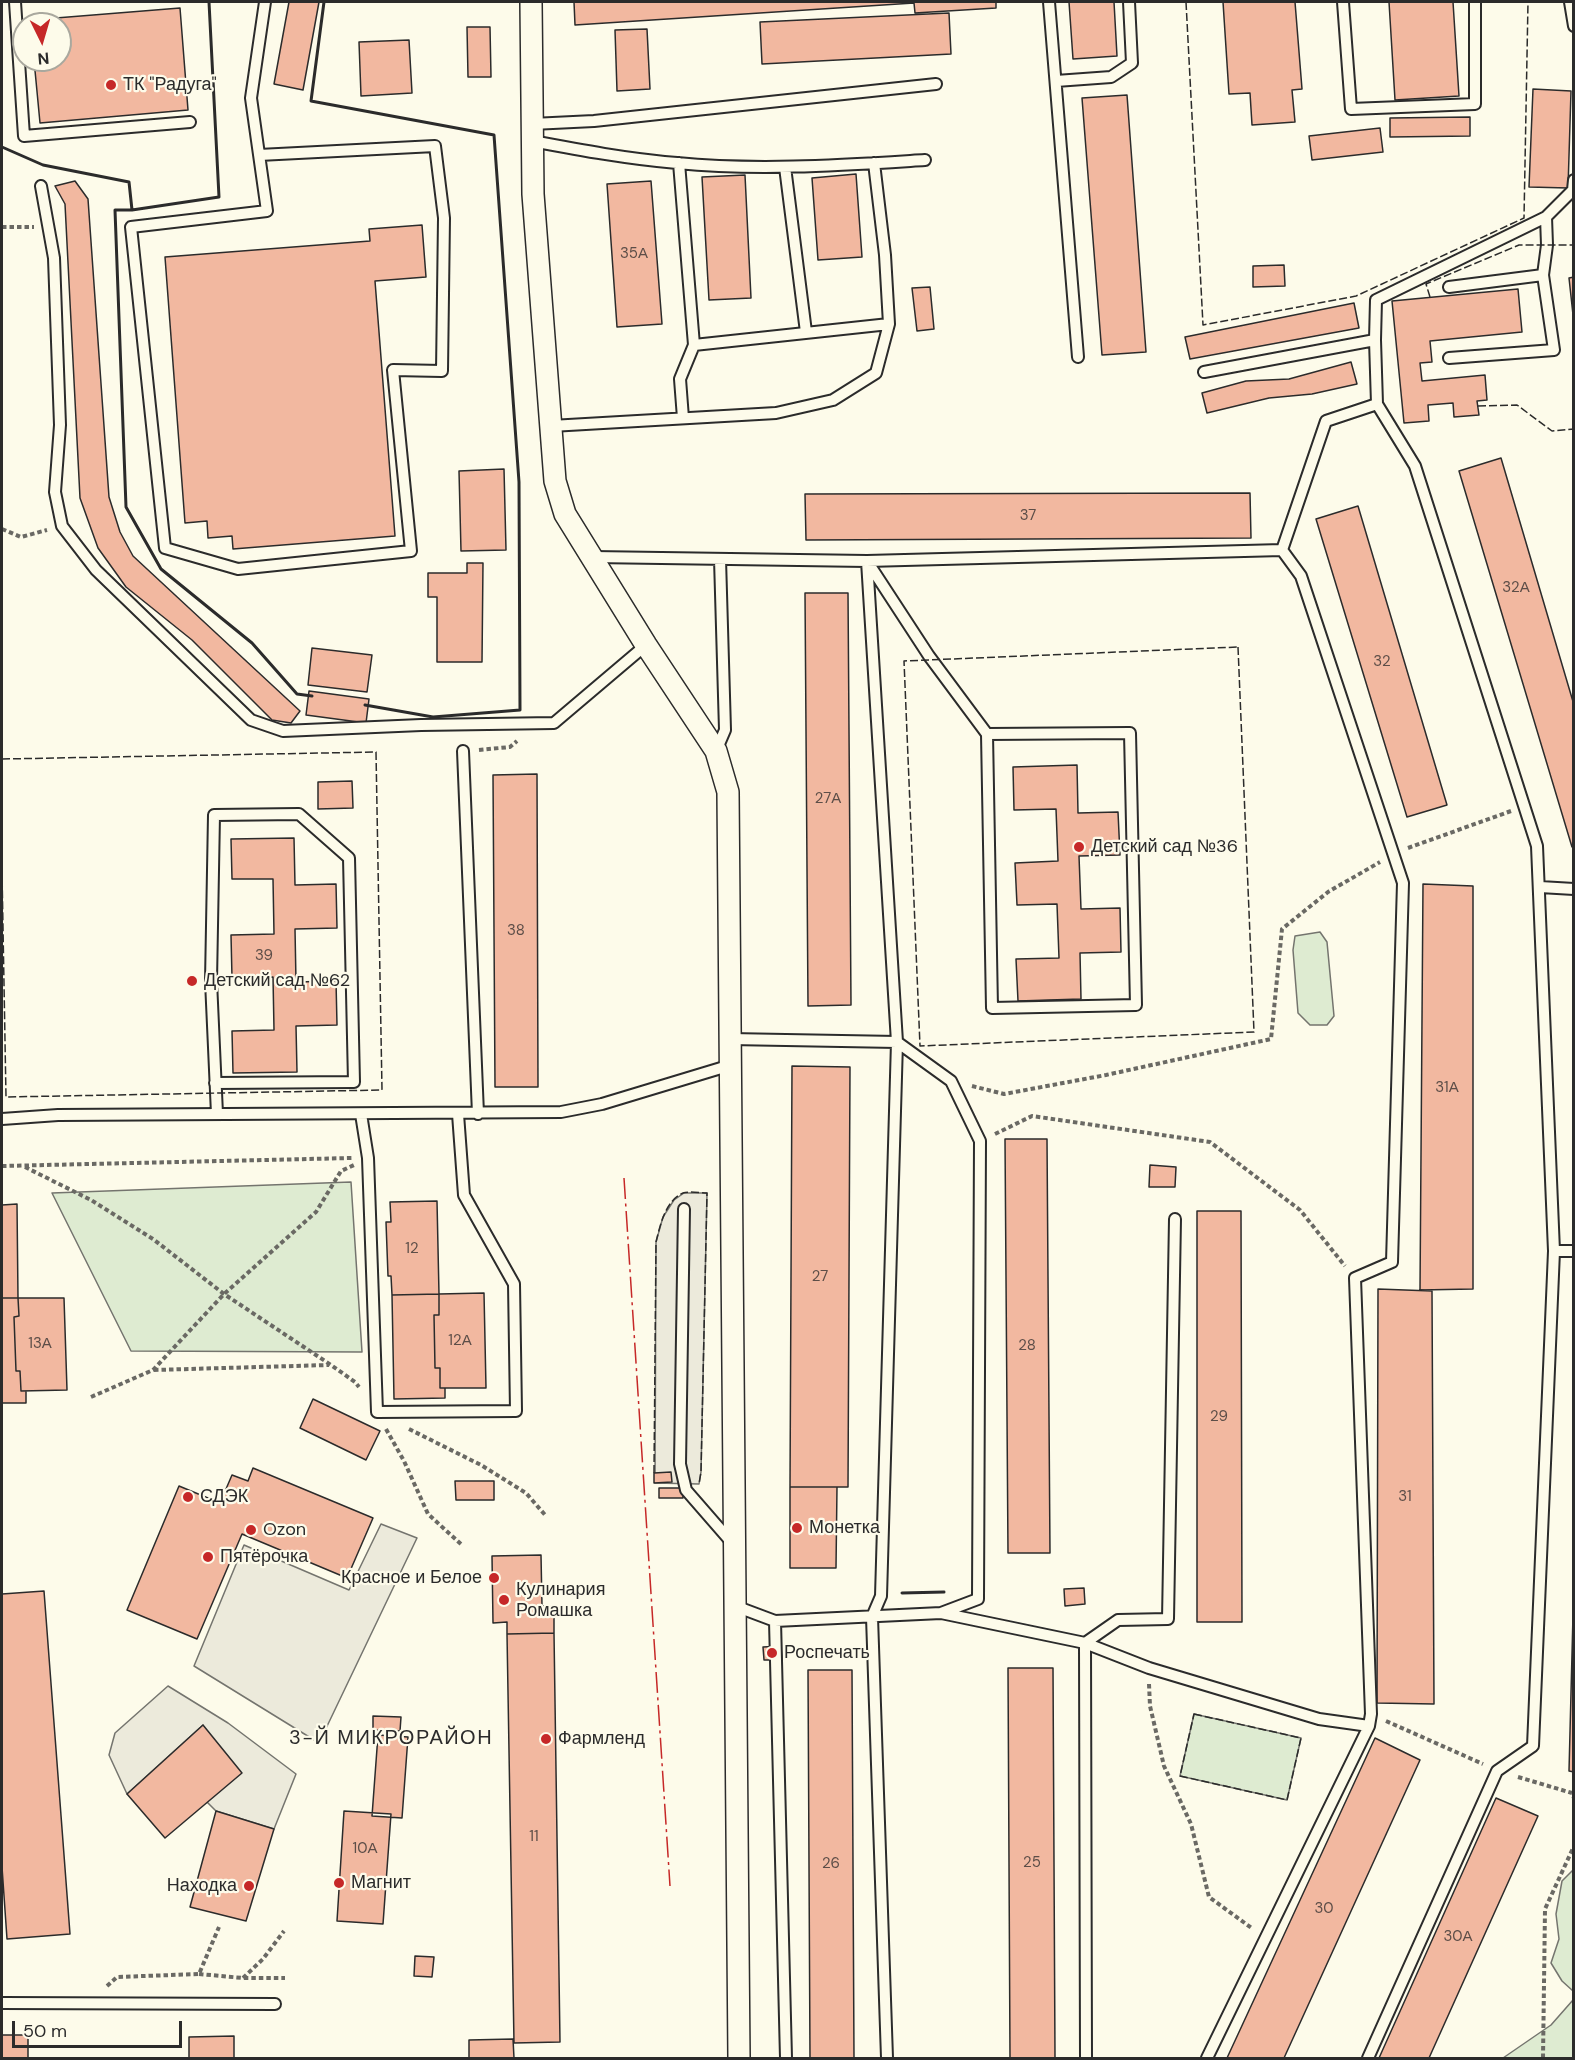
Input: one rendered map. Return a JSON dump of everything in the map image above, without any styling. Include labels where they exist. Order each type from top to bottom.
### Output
[{"type":"street","points":[[531,2],[532,194],[555,481],[565,514],[646,645],[716,751],[728,792],[739,2058]]},
{"type":"lane","points":[[15,2],[24,136],[190,122]]},
{"type":"lane","points":[[259,155],[435,146],[444,219],[442,371],[393,369],[411,551],[238,569],[165,548],[131,227],[267,211],[259,155],[251,98],[266,2]]},
{"type":"lane","points":[[1050,2],[1078,357]]},
{"type":"lane","points":[[1056,81],[1111,77],[1132,63],[1129,2]]},
{"type":"lane","points":[[1343,2],[1351,109],[1475,104],[1475,2]]},
{"type":"lane","points":[[1569,2],[1574,26]]},
{"type":"lane","points":[[532,132],[594,121],[936,84]]},
{"type":"lane","points":[[532,132],[595,153],[679,163],[785,167],[925,160]]},
{"type":"lane","points":[[679,163],[694,345],[680,379],[683,418]]},
{"type":"lane","points":[[551,426],[776,413],[833,400],[876,373],[889,324],[885,255],[874,163]]},
{"type":"lane","points":[[785,167],[806,332]]},
{"type":"lane","points":[[1368,2058],[1497,1771],[1533,1746],[1554,1251],[1538,846],[1415,466],[1377,404],[1376,300],[1546,217],[1573,190],[1574,180]]},
{"type":"lane","points":[[41,186],[54,258],[60,425],[55,492],[62,526],[96,570],[251,720],[283,731],[554,723],[646,645]]},
{"type":"lane","points":[[1449,358],[1554,350],[1544,275],[1547,245],[1546,217]]},
{"type":"lane","points":[[1449,287],[1544,275]]},
{"type":"lane","points":[[694,345],[889,324]]},
{"type":"lane","points":[[1204,372],[1375,340]]},
{"type":"lane","points":[[1282,550],[1326,421],[1377,404]]},
{"type":"lane","points":[[593,557],[867,561],[1282,550]]},
{"type":"lane","points":[[1207,2058],[1369,1726],[1371,1714],[1355,1278],[1392,1262],[1403,883],[1301,576],[1282,550]]},
{"type":"lane","points":[[716,751],[725,730],[720,559]]},
{"type":"lane","points":[[867,561],[929,656],[987,734],[992,1008],[1136,1005],[1130,733],[987,734]]},
{"type":"lane","points":[[867,561],[897,1042],[881,1596],[872,1617],[887,2058]]},
{"type":"lane","points":[[463,751],[478,1114]]},
{"type":"lane","points":[[215,1083],[354,1082],[349,858],[299,814],[214,815],[211,981],[215,1083],[217,1114]]},
{"type":"lane","points":[[1540,887],[1574,889]]},
{"type":"lane","points":[[730,1039],[897,1042],[951,1081],[980,1141],[978,1599],[941,1613]]},
{"type":"lane","points":[[2,1119],[58,1115],[561,1112],[602,1104],[731,1065]]},
{"type":"lane","points":[[361,1114],[368,1158],[377,1412],[516,1411],[514,1284],[464,1195],[458,1114]]},
{"type":"lane","points":[[684,1209],[680,1464],[686,1490],[735,1546]]},
{"type":"lane","points":[[1086,1643],[1118,1620],[1168,1619],[1175,1219]]},
{"type":"lane","points":[[1554,1251],[1574,1251]]},
{"type":"lane","points":[[735,1606],[775,1621],[941,1613],[1086,1643],[1149,1668],[1319,1719],[1369,1726]]},
{"type":"lane","points":[[775,1621],[786,2058]]},
{"type":"lane","points":[[1086,1643],[1086,2058]]},
{"type":"lane","points":[[2,2003],[275,2004]]},
{"type":"path","points":[[2,227],[48,226]]},
{"type":"path","points":[[2,528],[21,537],[62,526]]},
{"type":"path","points":[[463,751],[510,747],[535,723]]},
{"type":"path","points":[[951,1081],[1004,1094],[1106,1075],[1271,1039],[1282,929],[1328,892],[1393,854],[1525,806]]},
{"type":"path","points":[[980,1141],[1032,1116],[1210,1142],[1300,1210],[1355,1278]]},
{"type":"path","points":[[2,1166],[368,1158]]},
{"type":"path","points":[[153,1370],[224,1294],[316,1212],[341,1171],[368,1158]]},
{"type":"path","points":[[25,1167],[91,1200],[153,1239],[224,1294],[355,1382],[377,1412],[404,1461],[428,1514],[463,1546]]},
{"type":"path","points":[[90,1397],[153,1370],[331,1365]]},
{"type":"path","points":[[377,1412],[499,1476],[526,1493],[546,1516]]},
{"type":"path","points":[[1149,1668],[1150,1706],[1164,1766],[1191,1824],[1209,1897],[1266,1938]]},
{"type":"path","points":[[1371,1714],[1477,1761]]},
{"type":"path","points":[[1497,1771],[1572,1792],[1574,1798]]},
{"type":"path","points":[[1544,2058],[1545,1909],[1574,1846]]},
{"type":"path","points":[[199,1974],[219,1926]]},
{"type":"path","points":[[243,1978],[263,1959],[284,1931]]},
{"type":"path","points":[[101,2004],[105,1989],[117,1977],[199,1974],[243,1978],[285,1978]]},
{"type":"green space","points":[[1320,932],[1327,942],[1334,1016],[1327,1025],[1310,1025],[1298,1013],[1293,950],[1295,936]]},
{"type":"green space","points":[[351,1182],[362,1352],[131,1351],[52,1193]]},
{"type":"green space","points":[[1194,1714],[1301,1738],[1287,1800],[1180,1776]]},
{"type":"green space","points":[[1573,1870],[1573,1991],[1562,1981],[1551,1963],[1559,1939],[1556,1914],[1562,1881]]},
{"type":"green space","points":[[1573,2000],[1573,2058],[1503,2058],[1551,2025]]},
{"type":"shaded area","points":[[684,1193],[707,1193],[701,1472],[699,1484],[655,1483],[656,1242],[663,1217],[674,1200]]},
{"type":"shaded area","points":[[381,1524],[417,1538],[319,1743],[194,1666],[244,1545],[349,1590]]},
{"type":"shaded area","points":[[168,1686],[228,1723],[296,1774],[274,1829],[216,1811],[207,1802],[203,1725],[127,1794],[109,1755],[115,1733]]},
{"type":"building","points":[[289,2],[319,2],[303,90],[274,84]]},
{"type":"building","points":[[574,2],[996,2],[996,8],[915,13],[914,3],[575,25]]},
{"type":"building","points":[[1069,2],[1114,2],[1117,56],[1073,59]]},
{"type":"building","points":[[1223,2],[1295,2],[1302,89],[1292,90],[1295,122],[1252,125],[1250,93],[1229,94]]},
{"type":"building","points":[[1389,2],[1453,2],[1459,96],[1395,100]]},
{"type":"building","name":"ТК \"Радуга\"","points":[[180,8],[188,110],[40,123],[35,72],[72,72],[72,17]]},
{"type":"building","points":[[949,13],[951,54],[762,64],[760,22]]},
{"type":"building","points":[[467,27],[490,27],[491,77],[468,77]]},
{"type":"building","points":[[647,29],[650,89],[617,91],[615,30]]},
{"type":"building","points":[[409,40],[412,93],[361,96],[359,42]]},
{"type":"building","points":[[1533,89],[1571,91],[1568,188],[1529,187]]},
{"type":"building","points":[[1127,95],[1146,352],[1102,355],[1082,98]]},
{"type":"building","points":[[1470,117],[1470,136],[1390,137],[1390,118]]},
{"type":"building","points":[[1380,128],[1383,152],[1312,160],[1309,136]]},
{"type":"building","points":[[856,174],[862,257],[818,260],[812,178]]},
{"type":"building","points":[[745,175],[751,298],[709,300],[702,177]]},
{"type":"building","points":[[75,181],[88,199],[109,497],[120,532],[133,556],[300,711],[291,723],[272,720],[192,640],[126,587],[98,548],[80,498],[65,204],[55,186]]},
{"type":"building","points":[[651,181],[662,324],[617,327],[607,184]]},
{"type":"building","points":[[422,225],[426,277],[375,281],[395,536],[233,549],[232,536],[208,538],[207,521],[185,523],[165,257],[370,241],[369,229]]},
{"type":"building","points":[[1284,265],[1285,286],[1253,287],[1253,266]]},
{"type":"building","points":[[1574,277],[1574,324],[1569,278]]},
{"type":"building","points":[[930,287],[934,329],[917,331],[912,288]]},
{"type":"building","points":[[1518,289],[1522,332],[1430,341],[1432,362],[1420,363],[1422,381],[1485,375],[1487,400],[1477,401],[1479,415],[1454,417],[1453,403],[1428,405],[1429,421],[1404,423],[1392,301]]},
{"type":"building","points":[[1354,303],[1359,328],[1190,359],[1185,337]]},
{"type":"building","points":[[1351,362],[1357,384],[1312,394],[1269,398],[1207,413],[1202,393],[1246,381],[1289,379]]},
{"type":"building","points":[[1501,458],[1574,705],[1574,846],[1572,847],[1459,471]]},
{"type":"building","points":[[504,469],[506,550],[461,551],[459,471]]},
{"type":"building","points":[[1250,493],[1251,538],[806,540],[805,494]]},
{"type":"building","points":[[1358,506],[1447,805],[1407,817],[1316,519]]},
{"type":"building","points":[[467,563],[483,563],[482,662],[437,662],[437,597],[428,597],[428,573],[467,573]]},
{"type":"building","points":[[805,593],[848,593],[851,1005],[808,1006]]},
{"type":"building","points":[[312,648],[372,655],[367,692],[308,685]]},
{"type":"building","points":[[309,691],[369,699],[366,723],[306,715]]},
{"type":"building","points":[[1077,765],[1078,813],[1118,812],[1120,855],[1079,856],[1081,909],[1120,908],[1121,952],[1080,953],[1081,999],[1018,1001],[1016,959],[1059,958],[1057,904],[1017,905],[1015,863],[1058,861],[1056,809],[1014,810],[1013,767]]},
{"type":"building","points":[[537,774],[538,1087],[495,1087],[493,775]]},
{"type":"building","points":[[352,781],[353,808],[318,809],[318,782]]},
{"type":"building","name":"Детский сад №62","points":[[294,838],[295,885],[336,884],[337,928],[295,929],[296,982],[336,981],[337,1025],[296,1026],[297,1072],[233,1073],[232,1031],[274,1030],[273,977],[232,978],[231,935],[274,934],[273,879],[232,879],[231,839]]},
{"type":"building","points":[[1423,884],[1473,886],[1473,1289],[1420,1290]]},
{"type":"building","points":[[792,1066],[850,1067],[848,1487],[790,1487]]},
{"type":"building","points":[[1005,1139],[1047,1139],[1050,1553],[1008,1553]]},
{"type":"building","points":[[1150,1165],[1176,1167],[1175,1187],[1149,1187]]},
{"type":"building","points":[[437,1201],[439,1294],[392,1295],[391,1276],[388,1276],[386,1222],[391,1222],[390,1202]]},
{"type":"building","points":[[17,1204],[18,1298],[2,1298],[2,1205]]},
{"type":"building","points":[[1197,1211],[1241,1211],[1242,1622],[1197,1622]]},
{"type":"building","points":[[1378,1289],[1432,1291],[1434,1704],[1377,1703]]},
{"type":"building","points":[[484,1293],[486,1388],[440,1388],[440,1368],[435,1368],[434,1315],[439,1315],[439,1294]]},
{"type":"building","points":[[439,1294],[439,1315],[434,1315],[435,1368],[440,1368],[440,1388],[445,1388],[445,1398],[394,1399],[392,1295]]},
{"type":"building","points":[[2,1298],[18,1298],[19,1316],[14,1317],[16,1371],[20,1371],[21,1391],[26,1391],[26,1403],[2,1403]]},
{"type":"building","points":[[18,1298],[64,1298],[67,1390],[21,1391],[20,1371],[16,1371],[14,1317],[19,1316]]},
{"type":"building","points":[[313,1399],[380,1431],[366,1460],[300,1428]]},
{"type":"building","points":[[253,1468],[373,1518],[347,1578],[242,1534],[197,1639],[127,1610],[179,1486],[220,1503],[232,1475],[248,1481]]},
{"type":"building","points":[[671,1472],[672,1482],[654,1483],[654,1473]]},
{"type":"building","points":[[455,1481],[494,1481],[494,1500],[456,1500]]},
{"type":"building","points":[[790,1487],[837,1487],[836,1568],[790,1568]]},
{"type":"building","points":[[659,1488],[683,1488],[683,1498],[659,1498]]},
{"type":"building","points":[[541,1555],[542,1606],[554,1606],[554,1633],[507,1634],[507,1622],[493,1623],[492,1556]]},
{"type":"building","points":[[1574,1576],[1574,1772],[1569,1771]]},
{"type":"building","points":[[1084,1588],[1085,1604],[1065,1606],[1064,1589]]},
{"type":"building","points":[[44,1591],[70,1934],[7,1939],[2,1867],[2,1594]]},
{"type":"building","points":[[554,1633],[560,2042],[514,2043],[507,1634]]},
{"type":"building","name":"Роспечать","points":[[781,1646],[782,1660],[764,1660],[763,1647]]},
{"type":"building","points":[[1008,1668],[1053,1668],[1055,2058],[1010,2058]]},
{"type":"building","points":[[808,1670],[852,1670],[854,2058],[810,2058]]},
{"type":"building","points":[[373,1716],[401,1717],[400,1731],[373,1730]]},
{"type":"building","points":[[203,1725],[242,1773],[165,1838],[127,1794]]},
{"type":"building","points":[[378,1735],[408,1737],[402,1818],[372,1816]]},
{"type":"building","points":[[1375,1738],[1420,1760],[1284,2058],[1227,2058]]},
{"type":"building","points":[[1496,1798],[1538,1816],[1429,2058],[1379,2058]]},
{"type":"building","points":[[216,1811],[274,1829],[246,1921],[190,1907]]},
{"type":"building","points":[[344,1811],[391,1814],[383,1924],[337,1921]]},
{"type":"building","points":[[415,1956],[434,1957],[432,1977],[414,1976]]},
{"type":"building","points":[[2,2035],[28,2035],[28,2058],[2,2058]]},
{"type":"building","points":[[234,2036],[234,2058],[189,2058],[189,2037]]},
{"type":"building","points":[[513,2039],[514,2058],[469,2058],[469,2040]]},
{"type":"fence","points":[[1186,2],[1203,325],[1356,296],[1524,218],[1528,2]]},
{"type":"fence","points":[[1430,297],[1426,284],[1519,245],[1574,245]]},
{"type":"fence","points":[[1478,406],[1517,405],[1552,431],[1574,429]]},
{"type":"fence","points":[[1238,647],[1254,1032],[920,1046],[904,661],[1238,647]]},
{"type":"fence","points":[[2,759],[376,752],[382,1090],[6,1097],[2,871]]},
{"type":"fence","points":[[654,1473],[656,1242],[664,1214],[677,1197],[685,1192],[707,1193],[699,1484]]},
{"type":"fence","points":[[1194,1714],[1301,1738],[1287,1800],[1180,1776],[1194,1714]]},
{"type":"wall","points":[[209,2],[219,197],[132,210],[115,210],[126,507],[161,569],[252,643],[297,694],[312,696]]},
{"type":"wall","points":[[324,2],[311,101],[494,135],[519,482],[520,710],[433,717],[365,705]]},
{"type":"wall","points":[[2,147],[43,165],[129,182],[132,210]]},
{"type":"wall","points":[[902,1593],[944,1592]]},
{"type":"power","points":[[624,1178],[670,1886]]},
{"type":"place","name":"ТК \"Радуга\"","points":[[111,85]]},
{"type":"place","name":"Детский сад №36","points":[[1079,847]]},
{"type":"place","name":"Детский сад №62","points":[[192,981]]},
{"type":"place","name":"СДЭК","points":[[188,1497]]},
{"type":"place","name":"Монетка","points":[[797,1528]]},
{"type":"place","name":"Ozon","points":[[251,1530]]},
{"type":"place","name":"Пятёрочка","points":[[208,1557]]},
{"type":"place","name":"Красное и Белое","points":[[494,1578]]},
{"type":"place","name":"Кулинария Ромашка","points":[[504,1600]]},
{"type":"place","name":"Роспечать","points":[[772,1653]]},
{"type":"place","name":"Фармленд","points":[[546,1739]]},
{"type":"place","name":"Магнит","points":[[339,1883]]},
{"type":"place","name":"Находка","points":[[249,1886]]},
{"type":"district","name":"3-Й МИКРОРАЙОН","points":[[391,1739]]}]
